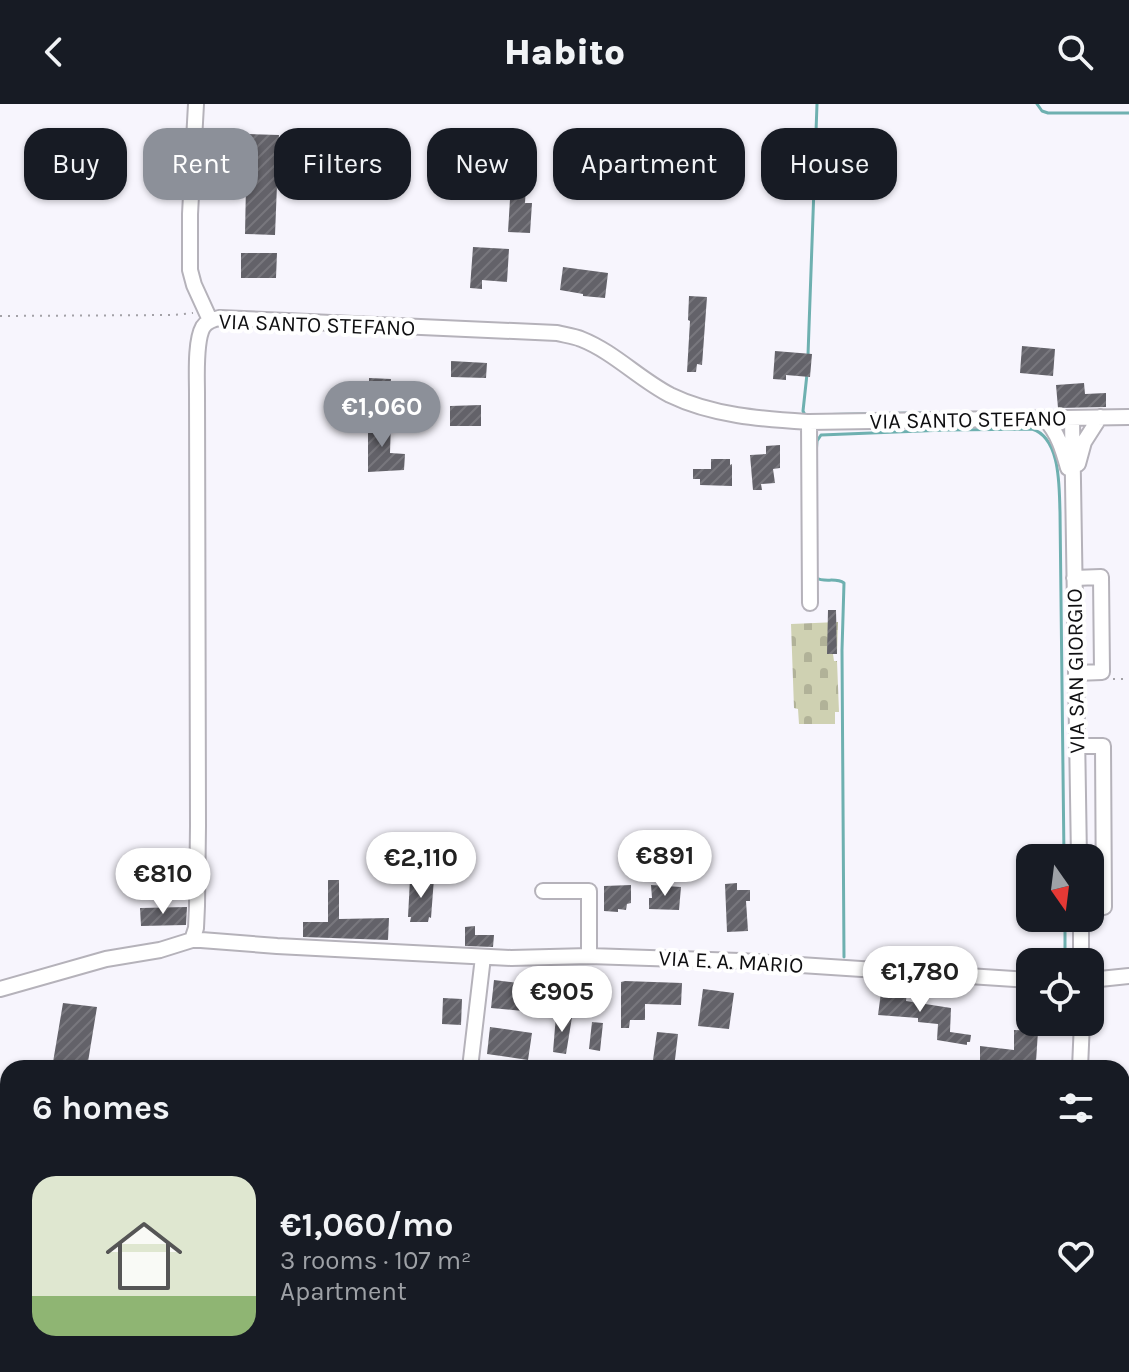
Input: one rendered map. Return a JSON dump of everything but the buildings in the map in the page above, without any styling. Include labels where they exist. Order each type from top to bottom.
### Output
[{"type":"street","points":[[196,104],[190,270],[208,316]]},
{"type":"street","name":"VIA SANTO STEFANO","points":[[192,940],[196,928],[198,826],[198,347],[208,316],[557,333],[579,338],[597,347],[670,395],[711,410],[772,420],[1129,417]]},
{"type":"street","name":"VIA SAN GIORGIO","points":[[1073,483],[1084,442],[1100,417]]},
{"type":"street","name":"VIA SAN GIORGIO","points":[[1045,419],[1061,444],[1073,483]]},
{"type":"street","name":"VIA SAN GIORGIO","points":[[1072,419],[1079,844]]},
{"type":"street","points":[[809,422],[810,603]]},
{"type":"street","points":[[1074,578],[1101,577],[1102,672],[1076,673]]},
{"type":"street","points":[[1077,746],[1103,746],[1104,844]]},
{"type":"street","points":[[543,891],[589,891],[589,956]]},
{"type":"street","points":[[0,989],[81,965],[160,950],[192,940]]},
{"type":"street","name":"VIA E. A. MARIO","points":[[192,940],[483,957],[589,956],[740,961],[1016,979]]},
{"type":"street","points":[[471,1060],[483,957]]},
{"type":"street","points":[[1104,979],[1129,976]]},
{"type":"street","points":[[1080,1060],[1081,1036]]},
{"type":"path","points":[[0,316],[208,316]]},
{"type":"path","points":[[1102,672],[1112,679],[1129,679]]},
{"type":"green space","points":[[838,622],[837,654],[833,654],[834,661],[837,661],[839,712],[835,712],[835,724],[799,724],[798,709],[794,708],[791,624]]},
{"type":"waterway","points":[[808,355],[817,104]]},
{"type":"waterway","points":[[1037,104],[1048,113],[1129,113]]},
{"type":"waterway","points":[[807,374],[805,415],[964,412]]},
{"type":"waterway","points":[[816,455],[817,441],[821,435],[1032,429],[1048,442],[1056,464],[1059,490],[1064,844]]},
{"type":"waterway","points":[[816,578],[844,583],[844,957]]},
{"type":"waterway","points":[[1065,932],[1065,948]]}]
